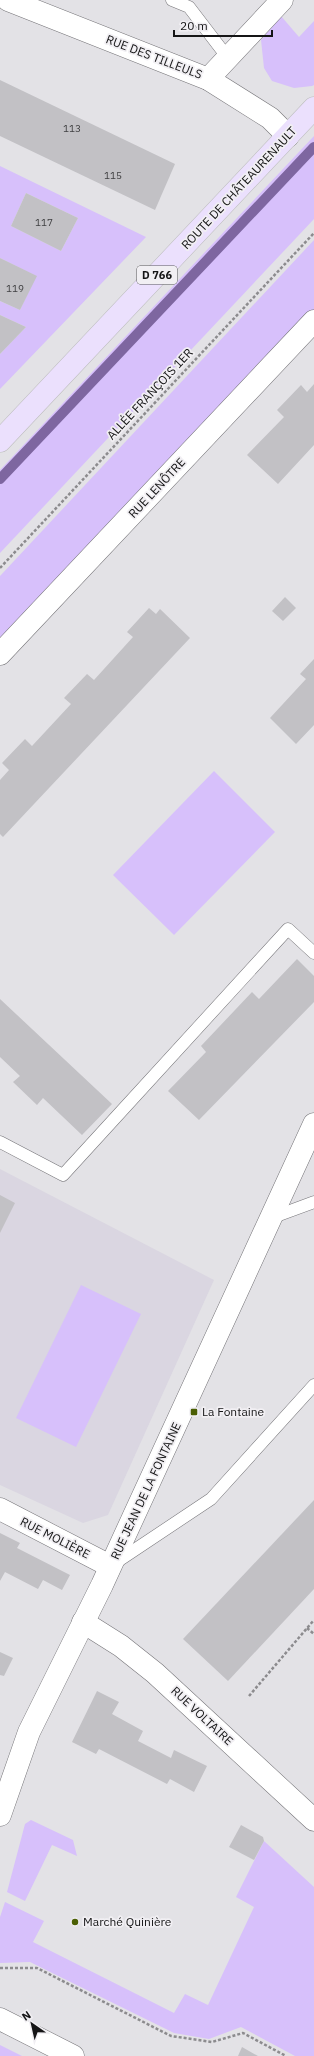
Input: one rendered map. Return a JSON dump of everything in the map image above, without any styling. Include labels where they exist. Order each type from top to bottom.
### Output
[{"type":"main road","name":"ROUTE DE CHÂTEAURENAULT","points":[[0,441],[314,108]]},
{"type":"street","name":"RUE DES TILLEULS","points":[[8,0],[208,79],[270,118],[288,136]]},
{"type":"street","points":[[208,79],[282,0]]},
{"type":"street","name":"RUE LENÔTRE","points":[[0,654],[314,321]]},
{"type":"street","name":"RUE JEAN DE LA FONTAINE","points":[[0,1815],[29,1732],[110,1566],[232,1306],[314,1124]]},
{"type":"street","name":"RUE MOLIÈRE","points":[[0,1509],[110,1566]]},
{"type":"street","name":"RUE VOLTAIRE","points":[[83,1622],[121,1646],[155,1673],[314,1820]]},
{"type":"street","points":[[0,2019],[73,2056]]},
{"type":"lane","points":[[172,0],[193,4],[228,58]]},
{"type":"lane","points":[[0,1142],[63,1175],[288,929],[314,953]]},
{"type":"lane","points":[[271,1218],[314,1202]]},
{"type":"lane","points":[[110,1566],[211,1498],[314,1385]]},
{"type":"path","name":"ALLÉE FRANÇOIS 1ER","points":[[0,568],[314,233]]},
{"type":"path","points":[[249,1696],[314,1620]]},
{"type":"path","points":[[307,1628],[314,1634]]},
{"type":"path","points":[[0,1968],[37,1968],[171,2036],[212,2042],[243,2033],[286,2056]]},
{"type":"shaded area","points":[[281,16],[299,37],[314,21],[314,85],[312,86],[294,88],[272,81],[264,68],[261,40]]},
{"type":"shaded area","points":[[314,136],[314,219],[0,553],[0,470]]},
{"type":"shaded area","points":[[0,166],[146,237],[0,389],[0,354],[26,327],[0,315],[0,301],[20,310],[36,276],[0,258]],"holes":[[[26,193],[78,218],[61,251],[11,226]]]},
{"type":"shaded area","points":[[314,240],[314,311],[0,643],[0,576]]},
{"type":"shaded area","points":[[214,771],[275,832],[174,935],[113,875]]},
{"type":"shaded area","points":[[0,1169],[214,1280],[108,1515],[83,1523],[0,1485]]},
{"type":"shaded area","points":[[81,1285],[141,1314],[76,1447],[16,1418]]},
{"type":"shaded area","points":[[31,1820],[73,1840],[77,1856],[52,1845],[25,1901],[7,1892],[25,1824]]},
{"type":"shaded area","points":[[264,1841],[314,1887],[314,2056],[295,2056],[241,2027],[209,2039],[174,2033],[30,1962],[0,1963],[0,1917],[5,1902],[44,1921],[33,1942],[174,2013],[185,1994],[208,2005],[254,1907],[236,1897]]},
{"type":"shaded area","points":[[0,2045],[22,2056],[0,2056]]},
{"type":"building","points":[[0,80],[175,164],[155,210],[0,136]]},
{"type":"building","points":[[26,193],[78,218],[61,251],[11,226]]},
{"type":"building","points":[[0,258],[37,276],[20,310],[0,301]]},
{"type":"building","points":[[0,315],[26,327],[0,354]]},
{"type":"building","points":[[314,384],[314,445],[278,484],[247,455],[284,417],[277,410],[301,385],[307,392]]},
{"type":"building","points":[[285,597],[296,608],[283,621],[272,611]]},
{"type":"building","points":[[149,608],[156,614],[160,609],[190,638],[3,837],[0,834],[0,780],[9,770],[2,763],[25,739],[32,746],[71,704],[64,698],[87,674],[94,680],[133,637],[127,632]]},
{"type":"building","points":[[314,659],[314,725],[296,744],[270,718],[306,679],[300,674]]},
{"type":"building","points":[[297,959],[314,976],[314,1002],[199,1120],[168,1091],[206,1052],[201,1046],[252,992],[259,999]]},
{"type":"building","points":[[0,999],[112,1104],[82,1135],[43,1098],[37,1105],[13,1082],[20,1076],[0,1057]]},
{"type":"building","points":[[0,1195],[15,1203],[0,1233]]},
{"type":"building","points":[[314,1500],[314,1589],[228,1681],[183,1639]]},
{"type":"building","points":[[0,1533],[20,1543],[17,1548],[70,1575],[62,1590],[43,1580],[38,1589],[5,1572],[0,1581]]},
{"type":"building","points":[[0,1652],[13,1658],[4,1676],[0,1675]]},
{"type":"building","points":[[97,1691],[119,1702],[112,1714],[143,1731],[138,1741],[171,1758],[174,1750],[207,1766],[194,1792],[170,1779],[167,1784],[99,1749],[96,1754],[72,1742]]},
{"type":"building","points":[[241,1825],[263,1837],[264,1841],[254,1860],[229,1847]]},
{"type":"building","points":[[242,2047],[258,2056],[238,2056]]},
{"type":"waterway","points":[[0,479],[314,147]]},
{"type":"place","name":"La Fontaine","points":[[194,1412]]},
{"type":"place","name":"Marché Quinière","points":[[75,1922]]}]
